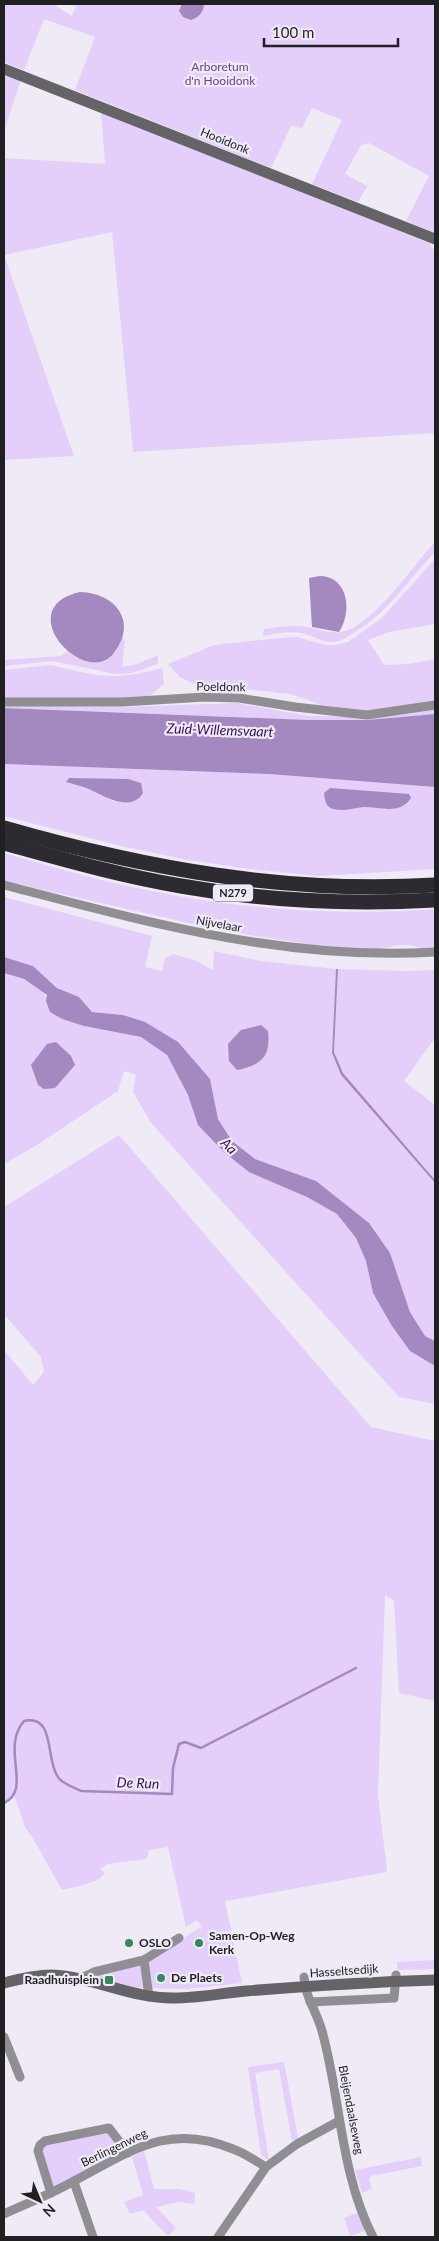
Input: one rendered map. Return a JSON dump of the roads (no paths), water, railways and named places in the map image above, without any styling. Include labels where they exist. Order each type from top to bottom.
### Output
[{"type":"highway","name":"N279","points":[[4,828],[121,859],[184,872],[249,880],[342,887],[435,884]]},
{"type":"highway","name":"N279","points":[[4,843],[118,873],[192,888],[309,901],[374,902],[435,900]]},
{"type":"street","name":"Hooidonk","points":[[4,69],[435,239]]},
{"type":"street","name":"Poeldonk","points":[[4,702],[122,702],[205,697],[239,698],[367,715],[435,705]]},
{"type":"street","name":"Nijvelaar","points":[[4,885],[216,938],[359,953],[435,952]]},
{"type":"street","points":[[79,1979],[94,1972],[144,1960],[179,1938]]},
{"type":"street","points":[[144,1960],[149,1997]]},
{"type":"street","points":[[4,1983],[51,1975],[79,1979],[149,1997],[200,1997],[304,1982]]},
{"type":"street","name":"Hasseltsedijk","points":[[310,2002],[394,1998],[396,1978]]},
{"type":"street","name":"Hasseltsedijk","points":[[304,1982],[396,1978],[435,1980]]},
{"type":"street","name":"Hasseltsedijk","points":[[420,1980],[435,1984]]},
{"type":"street","name":"Bleijendaalseweg","points":[[304,1982],[310,2002],[322,2029],[339,2122],[355,2191],[373,2237]]},
{"type":"street","points":[[4,2037],[20,2076]]},
{"type":"street","points":[[218,2237],[266,2167],[297,2144],[339,2122]]},
{"type":"street","points":[[51,2193],[38,2151],[40,2145],[45,2141],[109,2128],[128,2153]]},
{"type":"street","name":"Berlingenweg","points":[[4,2214],[74,2182],[128,2153],[160,2140],[190,2138],[217,2143],[235,2149],[266,2167]]},
{"type":"street","points":[[74,2182],[93,2237]]},
{"type":"water","points":[[182,4],[204,4],[200,14],[191,20],[183,17],[179,11]]},
{"type":"water","points":[[320,576],[337,582],[345,597],[346,615],[339,632],[312,627],[309,578]]},
{"type":"water","points":[[80,592],[104,598],[120,611],[123,620],[124,631],[121,642],[114,653],[102,662],[87,661],[72,654],[60,642],[52,628],[51,613],[60,601]]},
{"type":"water","name":"Zuid-Willemsvaart","points":[[4,708],[308,720],[367,720],[435,714],[435,787],[269,774],[4,764]]},
{"type":"water","points":[[69,778],[128,779],[141,783],[143,793],[132,802],[117,801],[66,782]]},
{"type":"water","points":[[330,788],[409,794],[411,798],[401,807],[390,809],[364,807],[337,810],[328,806],[325,800],[324,793]]},
{"type":"water","name":"Aa","points":[[4,957],[33,966],[57,988],[79,997],[92,1012],[123,1015],[145,1022],[178,1042],[210,1079],[218,1119],[232,1141],[255,1159],[316,1181],[369,1223],[390,1253],[410,1312],[425,1336],[435,1341],[435,1366],[410,1351],[392,1326],[373,1293],[366,1261],[356,1238],[337,1214],[307,1197],[249,1172],[224,1152],[198,1125],[188,1095],[167,1055],[141,1037],[84,1026],[62,1019],[50,1012],[46,1001],[47,995],[24,979],[4,973]]},
{"type":"water","points":[[336,969],[338,969],[334,1052],[343,1073],[435,1180],[435,1183],[341,1075],[332,1053]]},
{"type":"water","points":[[261,1025],[268,1031],[269,1040],[266,1053],[258,1062],[237,1070],[229,1061],[228,1044],[241,1030]]},
{"type":"water","points":[[56,1042],[71,1056],[75,1065],[55,1088],[44,1089],[38,1085],[31,1065],[47,1044]]},
{"type":"waterway","name":"De Run","points":[[4,1803],[12,1797],[16,1788],[15,1744],[17,1732],[24,1721],[34,1721],[41,1724],[48,1740],[54,1769],[62,1782],[68,1785],[81,1791],[172,1794],[173,1768],[179,1744],[185,1742],[201,1748],[356,1668]]},
{"type":"place","name":"OSLO","points":[[129,1943]]},
{"type":"place","name":"Samen-Op-Weg Kerk","points":[[199,1943]]},
{"type":"place","name":"De Plaets","points":[[161,1978]]},
{"type":"place","name":"Raadhuisplein","points":[[109,1980]]},
{"type":"park label","name":"Arboretum d'n Hooidonk","points":[[220,74]]}]
